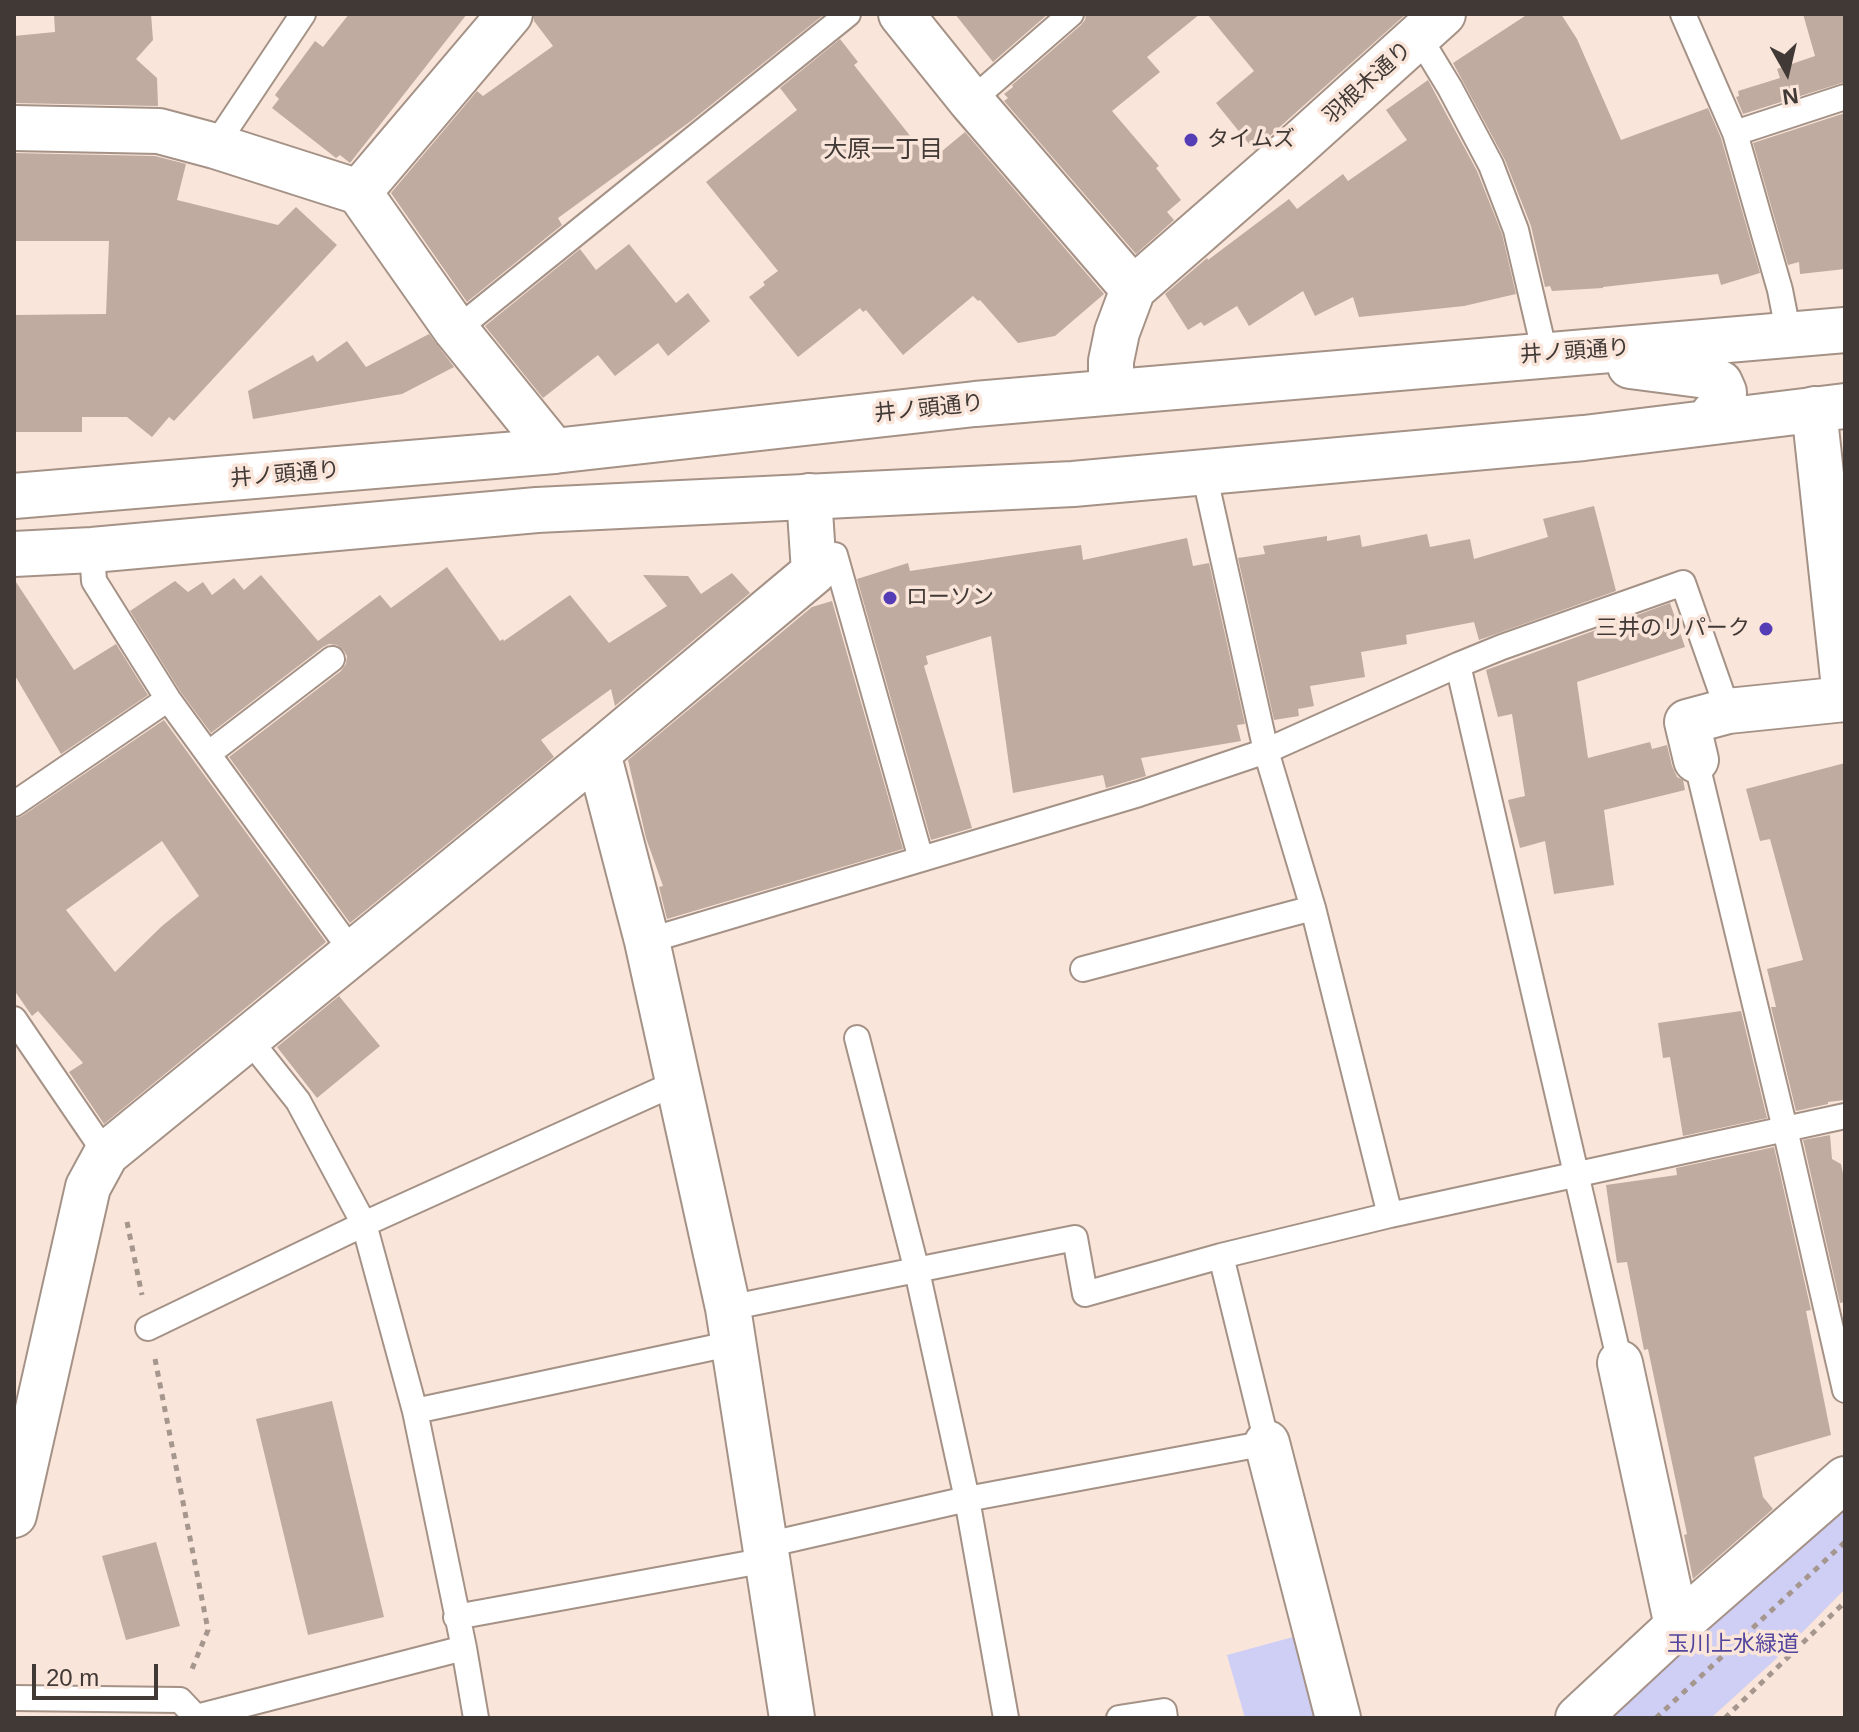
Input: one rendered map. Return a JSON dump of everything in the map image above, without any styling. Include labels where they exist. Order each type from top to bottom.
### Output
[{"type":"street","points":[[359,192],[510,14]]},
{"type":"street","points":[[901,14],[971,101],[1133,289],[1117,332],[1111,361],[1111,392]]},
{"type":"street","name":"羽根木通り","points":[[1133,289],[1431,26]]},
{"type":"street","points":[[14,128],[159,131],[359,192],[456,330],[554,451]]},
{"type":"street","name":"井ノ頭通り","points":[[14,496],[554,451],[975,404],[1845,330]]},
{"type":"street","points":[[1545,354],[1707,376],[1720,383],[1724,392],[1723,402],[1707,422]]},
{"type":"street","points":[[14,554],[92,550],[524,511],[1073,484],[1584,438],[1829,408],[1845,698],[1728,711],[1687,722],[1696,760]]},
{"type":"street","points":[[14,1515],[88,1187],[106,1154],[598,753],[814,572],[809,496]]},
{"type":"street","points":[[598,753],[647,941],[731,1325],[792,1718]]},
{"type":"street","points":[[1620,1363],[1677,1626]]},
{"type":"street","points":[[1267,1443],[1338,1718]]},
{"type":"street","points":[[1578,1718],[1677,1626],[1845,1479]]},
{"type":"lane","points":[[215,146],[303,14]]},
{"type":"lane","points":[[456,330],[848,14]]},
{"type":"lane","points":[[971,101],[1071,14]]},
{"type":"lane","points":[[1683,14],[1735,133],[1780,290],[1789,336]]},
{"type":"lane","points":[[1431,26],[1450,88],[1491,165],[1516,230],[1545,354]]},
{"type":"lane","points":[[1735,133],[1845,97]]},
{"type":"lane","points":[[1204,473],[1266,751],[1313,908],[1390,1215]]},
{"type":"lane","points":[[92,550],[94,581],[168,699],[353,953]]},
{"type":"lane","points":[[835,555],[921,859]]},
{"type":"lane","points":[[647,941],[1139,794],[1266,751],[1458,665],[1683,583],[1728,711]]},
{"type":"lane","points":[[208,754],[332,659]]},
{"type":"lane","points":[[1458,665],[1620,1363]]},
{"type":"lane","points":[[14,804],[168,699]]},
{"type":"lane","points":[[1696,760],[1845,1390]]},
{"type":"lane","points":[[1083,969],[1313,908]]},
{"type":"lane","points":[[14,1019],[106,1154]]},
{"type":"lane","points":[[248,1038],[298,1101],[364,1224],[415,1411],[476,1718]]},
{"type":"lane","points":[[857,1038],[917,1271],[967,1499],[1006,1718]]},
{"type":"lane","points":[[148,1328],[364,1224],[678,1082]]},
{"type":"lane","points":[[415,1411],[917,1271],[1075,1238],[1085,1294],[1221,1256],[1390,1215],[1845,1116]]},
{"type":"lane","points":[[456,1617],[766,1552],[967,1499],[1267,1443],[1221,1256]]},
{"type":"lane","points":[[14,1698],[180,1700],[196,1717],[464,1648]]},
{"type":"lane","points":[[1119,1718],[1164,1711],[1165,1718]]},
{"type":"path","points":[[106,1154],[125,1212],[208,1630],[180,1700]]},
{"type":"path","points":[[1656,1718],[1845,1542]]},
{"type":"path","points":[[1729,1717],[1845,1602]]},
{"type":"green space","name":"玉川上水緑道","points":[[1845,1497],[1845,1589],[1777,1658],[1711,1718],[1597,1718]]},
{"type":"green space","points":[[1304,1634],[1327,1718],[1245,1718],[1227,1655]]},
{"type":"building","points":[[54,14],[151,14],[153,40],[136,59],[157,78],[158,106],[14,103],[14,36],[55,32]]},
{"type":"building","points":[[349,14],[467,14],[350,163],[340,155],[336,158],[272,108],[279,99],[275,95],[315,41],[323,47]]},
{"type":"building","points":[[534,14],[822,16],[691,121],[558,218],[562,225],[467,302],[391,193],[477,91],[483,96],[553,46],[534,21]]},
{"type":"building","points":[[955,14],[1048,14],[993,62]]},
{"type":"building","points":[[1086,14],[1200,14],[1147,57],[1160,72],[1112,111],[1159,166],[1156,168],[1181,200],[1167,212],[1174,220],[1136,254],[1004,101],[1008,98],[1004,94],[1012,85],[1081,25]]},
{"type":"building","points":[[1207,14],[1406,14],[1254,150],[1216,103],[1254,71]]},
{"type":"building","points":[[1528,14],[1561,14],[1577,39],[1621,140],[1708,108],[1721,138],[1760,273],[1721,285],[1718,274],[1603,288],[1552,291],[1550,286],[1545,287],[1531,226],[1505,160],[1453,63]]},
{"type":"building","points":[[1803,14],[1845,14],[1845,82],[1743,114],[1736,97],[1739,96],[1738,91],[1780,78],[1777,69],[1815,56]]},
{"type":"building","points":[[840,39],[858,62],[854,65],[930,161],[965,132],[1104,294],[1055,336],[1018,343],[973,296],[903,355],[866,310],[863,312],[860,308],[798,357],[749,297],[778,271],[706,182],[797,110],[780,88]]},
{"type":"building","points":[[1428,80],[1477,171],[1502,234],[1516,294],[1464,306],[1359,317],[1353,297],[1315,316],[1303,291],[1249,326],[1237,306],[1204,326],[1201,322],[1188,330],[1165,294],[1207,258],[1289,199],[1297,209],[1343,174],[1348,181],[1407,140],[1386,110]]},
{"type":"building","points":[[1845,113],[1845,269],[1800,274],[1799,262],[1788,265],[1753,143]]},
{"type":"building","points":[[14,153],[155,156],[186,164],[177,200],[278,225],[296,207],[337,245],[174,421],[169,417],[152,437],[127,417],[82,417],[82,432],[14,432],[14,315],[106,314],[109,241],[14,241]]},
{"type":"building","points":[[629,244],[676,303],[688,293],[710,321],[668,356],[658,343],[615,376],[598,355],[543,398],[485,326],[580,249],[596,270]]},
{"type":"building","points":[[429,334],[454,367],[402,394],[253,419],[248,391],[313,355],[317,362],[347,341],[366,367]]},
{"type":"building","points":[[1594,506],[1616,591],[1479,640],[1474,622],[1406,635],[1407,644],[1361,652],[1365,677],[1310,686],[1314,706],[1298,709],[1299,716],[1274,720],[1238,558],[1265,554],[1263,546],[1327,536],[1327,541],[1360,535],[1362,547],[1427,534],[1430,547],[1470,539],[1474,559],[1548,537],[1543,519]]},
{"type":"building","points":[[1187,538],[1193,566],[1209,563],[1245,724],[1237,725],[1241,741],[1141,758],[1146,776],[1106,788],[1103,775],[1013,793],[991,636],[926,656],[928,664],[924,666],[972,828],[931,840],[857,579],[908,563],[910,571],[1081,545],[1083,560]]},
{"type":"building","points":[[447,567],[500,641],[570,595],[609,643],[667,606],[643,575],[688,576],[701,594],[732,573],[750,593],[615,706],[611,689],[541,740],[554,757],[350,923],[229,757],[341,671],[346,664],[344,651],[337,645],[323,647],[211,733],[180,691],[130,611],[175,581],[188,592],[203,582],[212,595],[234,578],[244,590],[261,575],[318,641],[380,595],[391,608]]},
{"type":"building","points":[[14,579],[74,670],[116,644],[148,695],[61,754],[14,674]]},
{"type":"building","points":[[832,601],[903,849],[667,919],[659,887],[663,886],[646,838],[628,760],[812,607]]},
{"type":"building","points":[[1670,603],[1685,647],[1577,682],[1588,758],[1650,742],[1652,749],[1667,745],[1672,766],[1677,777],[1683,780],[1685,790],[1604,810],[1614,885],[1554,894],[1545,841],[1520,848],[1508,800],[1525,796],[1512,714],[1498,717],[1486,670]]},
{"type":"building","points":[[164,720],[326,942],[104,1124],[69,1072],[83,1063],[38,1011],[32,1016],[14,990],[14,819]],"holes":[[[162,841],[199,896],[162,926],[115,972],[66,910]]]},
{"type":"building","points":[[1845,763],[1845,1100],[1796,1111],[1771,1007],[1776,1007],[1767,969],[1803,960],[1770,839],[1760,841],[1746,789]]},
{"type":"building","points":[[339,996],[380,1046],[317,1098],[277,1047]]},
{"type":"building","points":[[1741,1011],[1767,1118],[1683,1136],[1670,1057],[1663,1058],[1658,1023]]},
{"type":"building","points":[[1830,1135],[1832,1159],[1841,1164],[1845,1183],[1845,1302],[1840,1303],[1803,1140]]},
{"type":"building","points":[[1774,1147],[1811,1310],[1806,1311],[1831,1435],[1754,1457],[1763,1497],[1773,1509],[1693,1579],[1684,1535],[1687,1534],[1648,1349],[1644,1350],[1627,1262],[1617,1263],[1606,1185],[1677,1175],[1676,1168]]},
{"type":"building","points":[[332,1401],[384,1617],[308,1635],[256,1419]]},
{"type":"building","points":[[156,1542],[180,1626],[126,1640],[102,1556]]},
{"type":"place","name":"タイムズ","points":[[1191,140]]},
{"type":"place","name":"ローソン","points":[[890,598]]},
{"type":"place","name":"三井のリパーク","points":[[1766,629]]},
{"type":"district","name":"大原一丁目","points":[[883,150]]}]
